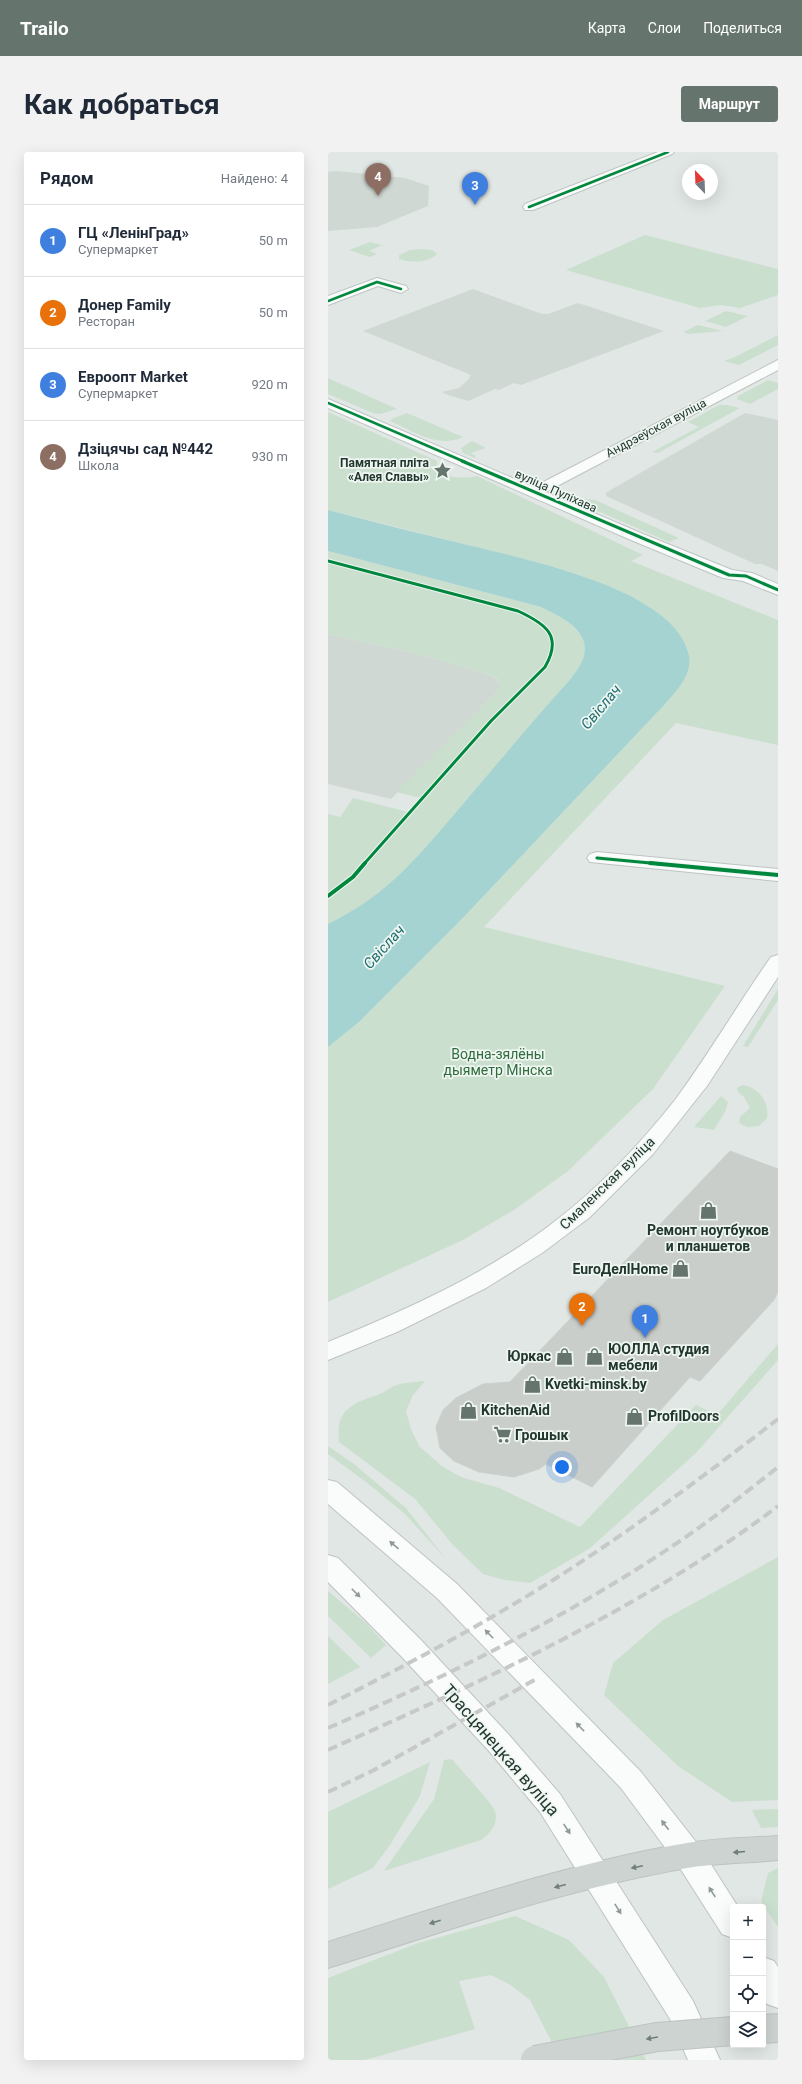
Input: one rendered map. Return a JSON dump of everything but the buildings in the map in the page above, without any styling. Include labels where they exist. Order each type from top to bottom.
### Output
[{"type":"main road","points":[[328,1954],[486,1906],[598,1876],[689,1856],[778,1848]]},
{"type":"main road","points":[[766,2029],[778,2028]]},
{"type":"main road","points":[[535,2060],[657,2037],[730,2031]]},
{"type":"street","points":[[529,207],[668,152]]},
{"type":"street","points":[[328,301],[377,282],[401,289]]},
{"type":"street","name":"Андрэеўская вуліца","points":[[535,492],[778,364]]},
{"type":"street","name":"вуліца Пуліхава","points":[[328,403],[636,537],[729,575],[746,576],[778,590]]},
{"type":"street","name":"вуліца Пуліхава","points":[[729,575],[736,582],[778,599]]},
{"type":"street","points":[[597,858],[778,875]]},
{"type":"street","name":"Смаленская вуліца","points":[[328,1352],[392,1326],[464,1289],[562,1229],[646,1149],[682,1103],[778,961]]},
{"type":"street","points":[[328,1489],[447,1591],[472,1615],[631,1780],[689,1856],[730,1919]]},
{"type":"street","name":"Трасцянецкая вуліца","points":[[328,1565],[411,1648],[499,1743],[550,1803],[598,1876],[682,2011],[704,2060]]},
{"type":"street","points":[[766,1976],[778,1994]]},
{"type":"shaded area","points":[[337,171],[405,178],[429,186],[428,206],[377,227],[328,231],[328,172]]},
{"type":"shaded area","points":[[473,289],[542,314],[548,314],[578,303],[664,331],[521,385],[514,383],[499,390],[495,389],[468,401],[442,392],[459,388],[471,375],[363,331]]},
{"type":"shaded area","points":[[745,413],[778,420],[778,571],[762,564],[755,564],[606,496],[606,493],[614,488]]},
{"type":"shaded area","points":[[328,634],[426,656],[484,673],[495,678],[499,683],[499,690],[391,799],[328,784]]},
{"type":"green space","points":[[645,235],[778,269],[778,295],[740,308],[721,305],[700,308],[566,270]]},
{"type":"green space","points":[[370,242],[382,245],[369,251],[377,254],[370,257],[349,250]]},
{"type":"green space","points":[[410,250],[432,250],[437,254],[434,257],[424,261],[408,261],[399,259],[399,255]]},
{"type":"green space","points":[[726,311],[748,316],[726,327],[705,321]]},
{"type":"green space","points":[[698,325],[723,331],[689,334],[683,332]]},
{"type":"green space","points":[[778,335],[778,345],[739,365],[724,361],[735,357]]},
{"type":"green space","points":[[328,378],[397,409],[380,414],[373,413],[328,394]]},
{"type":"green space","points":[[768,380],[778,383],[778,389],[750,404],[737,399],[738,396]]},
{"type":"green space","points":[[719,405],[740,408],[658,453],[652,452],[699,427],[688,422]]},
{"type":"green space","name":"Водна-зялёны дыяметр Мінска","points":[[328,412],[437,461],[436,471],[456,477],[477,476],[643,555],[631,561],[778,620],[778,745],[676,723],[484,927],[725,986],[653,1089],[568,1171],[514,1210],[463,1240],[328,1302],[328,1047],[359,1022],[460,921],[666,703],[681,684],[686,648],[675,630],[657,612],[646,605],[591,579],[544,564],[328,510]]},
{"type":"green space","points":[[407,413],[463,437],[454,440],[435,440],[417,434],[390,421]]},
{"type":"green space","points":[[472,441],[486,448],[471,453],[476,456],[475,458],[463,453],[461,448]]},
{"type":"green space","points":[[585,499],[595,500],[679,538],[669,542],[579,503]]},
{"type":"green space","points":[[328,551],[541,607],[572,625],[578,631],[585,646],[582,662],[568,682],[416,859],[377,896],[354,911],[328,924],[328,814],[340,817],[353,798],[408,812],[421,798],[396,792],[499,690],[499,683],[496,678],[484,673],[426,656],[328,634]]},
{"type":"green space","points":[[778,989],[778,1000],[748,1047],[743,1046]]},
{"type":"green space","points":[[742,1085],[753,1088],[765,1101],[767,1107],[767,1118],[759,1126],[747,1127],[739,1123],[740,1117],[750,1108],[744,1097],[738,1092],[737,1088]]},
{"type":"green space","points":[[721,1096],[728,1102],[726,1110],[714,1130],[694,1127]]},
{"type":"green space","points":[[778,1344],[778,1360],[696,1453],[589,1549],[530,1583],[505,1580],[483,1574],[452,1544],[415,1499],[339,1442],[340,1422],[343,1415],[354,1404],[398,1385],[409,1382],[425,1381],[413,1395],[406,1411],[411,1429],[419,1446],[443,1467],[461,1477],[499,1488],[580,1527],[696,1405],[717,1415]]},
{"type":"green space","points":[[328,1446],[354,1464],[406,1508],[445,1558],[405,1514],[366,1482],[328,1454]]},
{"type":"green space","points":[[778,1557],[778,1800],[732,1802],[678,1766],[604,1695],[613,1663],[663,1620]]},
{"type":"green space","points":[[328,1591],[366,1623],[386,1645],[371,1658],[328,1616]]},
{"type":"green space","points":[[328,1636],[360,1667],[328,1684]]},
{"type":"green space","points":[[452,1759],[493,1807],[496,1820],[493,1828],[488,1835],[481,1840],[384,1871],[434,1799],[444,1760]]},
{"type":"green space","points":[[430,1762],[420,1796],[390,1845],[373,1868],[328,1889],[328,1812]]},
{"type":"green space","points":[[778,1809],[778,1827],[761,1828],[752,1810]]},
{"type":"green space","points":[[778,1868],[778,1927],[766,1909],[766,1904],[762,1904],[761,1902],[768,1873]]},
{"type":"green space","points":[[515,1916],[569,1940],[604,1977],[646,2060],[561,2060],[530,2000],[509,1984],[491,1975],[459,1981],[475,2029],[365,2060],[328,2060],[328,1978],[418,1943]]},
{"type":"water","name":"Свіслач","points":[[328,510],[521,558],[593,580],[627,594],[657,612],[678,632],[689,656],[689,663],[683,682],[666,703],[460,921],[359,1022],[328,1047],[328,924],[369,900],[402,872],[417,856],[568,682],[582,662],[585,646],[578,631],[572,625],[541,607],[328,551]]},
{"type":"railway","points":[[328,1705],[440,1646],[550,1582],[666,1503],[778,1419]]},
{"type":"railway","points":[[328,1728],[417,1688],[505,1644],[591,1597],[633,1572],[687,1536],[778,1467]]},
{"type":"railway","points":[[328,1750],[444,1698],[560,1641],[673,1578],[778,1506]]},
{"type":"railway","points":[[328,1792],[374,1770],[538,1678]]},
{"type":"cycle path","points":[[529,207],[668,152]]},
{"type":"cycle path","points":[[328,301],[377,282],[401,289]]},
{"type":"cycle path","points":[[328,403],[637,537],[729,575],[746,576],[778,590]]},
{"type":"cycle path","points":[[328,561],[518,611],[544,626],[553,639],[551,657],[545,667],[491,721],[412,808],[353,877],[328,896]]},
{"type":"cycle path","points":[[597,858],[778,875]]},
{"type":"place","name":"Дзіцячы сад №442","points":[[378,196]]},
{"type":"place","name":"Евроопт Market","points":[[475,205]]},
{"type":"place","name":"Памятная пліта «Алея Славы»","points":[[442,470]]},
{"type":"place","name":"Ремонт ноутбуков и планшетов","points":[[708,1210]]},
{"type":"place","name":"EuroДелlHome","points":[[681,1269]]},
{"type":"place","name":"Донер Family","points":[[582,1326]]},
{"type":"place","name":"ГЦ «ЛенінГрад»","points":[[645,1338]]},
{"type":"place","name":"Юркас","points":[[564,1356]]},
{"type":"place","name":"ЮОЛЛА студия мебели","points":[[595,1357]]},
{"type":"place","name":"Kvetki-minsk.by","points":[[532,1384]]},
{"type":"place","name":"KitchenAid","points":[[468,1410]]},
{"type":"place","name":"ProfilDoors","points":[[635,1416]]},
{"type":"place","name":"Грошык","points":[[502,1435]]}]
